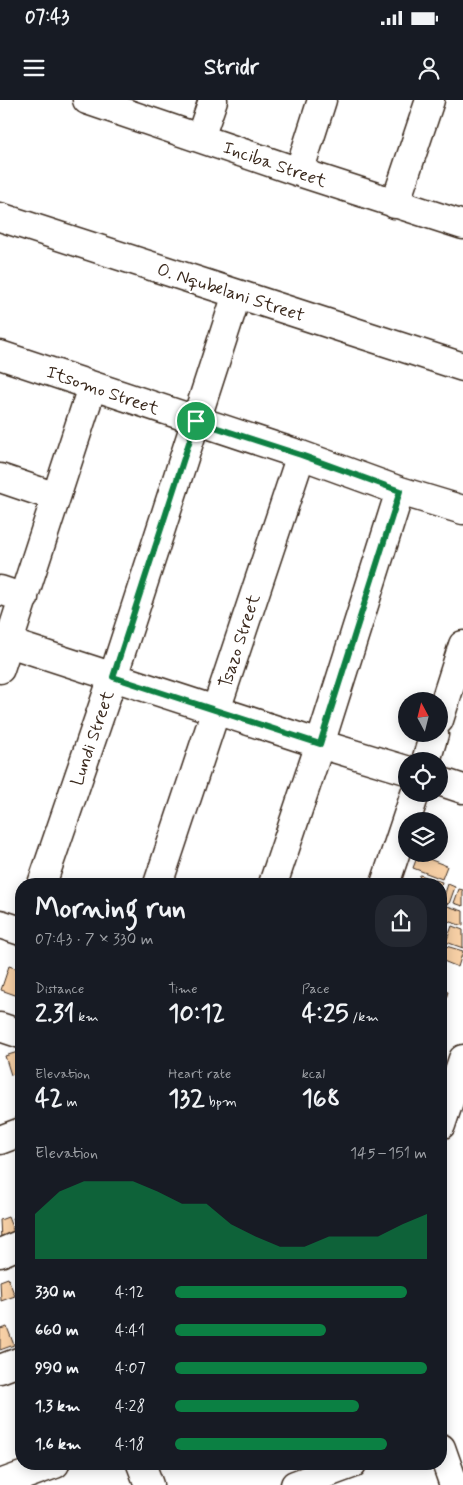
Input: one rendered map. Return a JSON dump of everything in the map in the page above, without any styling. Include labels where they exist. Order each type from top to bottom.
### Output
[{"type":"street","points":[[200,138],[212,100]]},
{"type":"street","points":[[299,172],[322,100]]},
{"type":"street","points":[[395,204],[430,100]]},
{"type":"street","name":"Inciba Street","points":[[96,101],[299,172],[463,225]]},
{"type":"street","name":"O. Nqubelani Street","points":[[0,217],[463,367]]},
{"type":"street","name":"Lundi Street","points":[[44,878],[113,677],[237,294]]},
{"type":"street","name":"Itsomo Street","points":[[0,355],[301,455],[400,491],[463,510]]},
{"type":"street","points":[[0,669],[9,643],[12,594],[56,497],[92,387]]},
{"type":"street","name":"Tsazo Street","points":[[160,878],[301,455]]},
{"type":"street","points":[[0,478],[56,497]]},
{"type":"street","points":[[275,878],[320,744],[400,491]]},
{"type":"street","points":[[9,643],[398,768]]},
{"type":"street","points":[[448,692],[463,645]]},
{"type":"street","points":[[448,784],[463,789]]},
{"type":"street","points":[[388,878],[412,802]]},
{"type":"street","points":[[0,924],[15,928]]},
{"type":"street","points":[[447,1104],[456,1072]]},
{"type":"street","points":[[0,1140],[15,1134]]},
{"type":"street","points":[[0,1253],[15,1247]]},
{"type":"street","points":[[0,1370],[15,1364]]},
{"type":"street","points":[[447,1465],[454,1485]]},
{"type":"street","points":[[0,1484],[38,1470]]},
{"type":"street","points":[[143,1470],[149,1485]]},
{"type":"street","points":[[294,1485],[335,1470]]},
{"type":"building","points":[[415,862],[437,862],[447,866],[442,878],[413,868]]},
{"type":"building","points":[[420,875],[429,878],[419,878]]},
{"type":"building","points":[[448,884],[455,887],[449,904],[447,903]]},
{"type":"building","points":[[459,889],[463,890],[463,906],[454,903]]},
{"type":"building","points":[[447,906],[463,911],[463,926],[447,921]]},
{"type":"building","points":[[452,926],[463,930],[463,948],[447,942]]},
{"type":"building","points":[[447,946],[463,951],[458,967],[447,962]]},
{"type":"building","points":[[9,966],[15,968],[15,995],[1,990]]},
{"type":"building","points":[[15,1053],[15,1074],[11,1075],[5,1056]]},
{"type":"building","points":[[8,1217],[15,1235],[1,1240],[0,1220]]},
{"type":"building","points":[[8,1278],[15,1296],[1,1301],[0,1281]]},
{"type":"building","points":[[7,1327],[14,1345],[0,1350],[0,1329]]},
{"type":"route","points":[[196,421],[301,455],[400,491],[320,744],[113,677],[196,421]]}]
